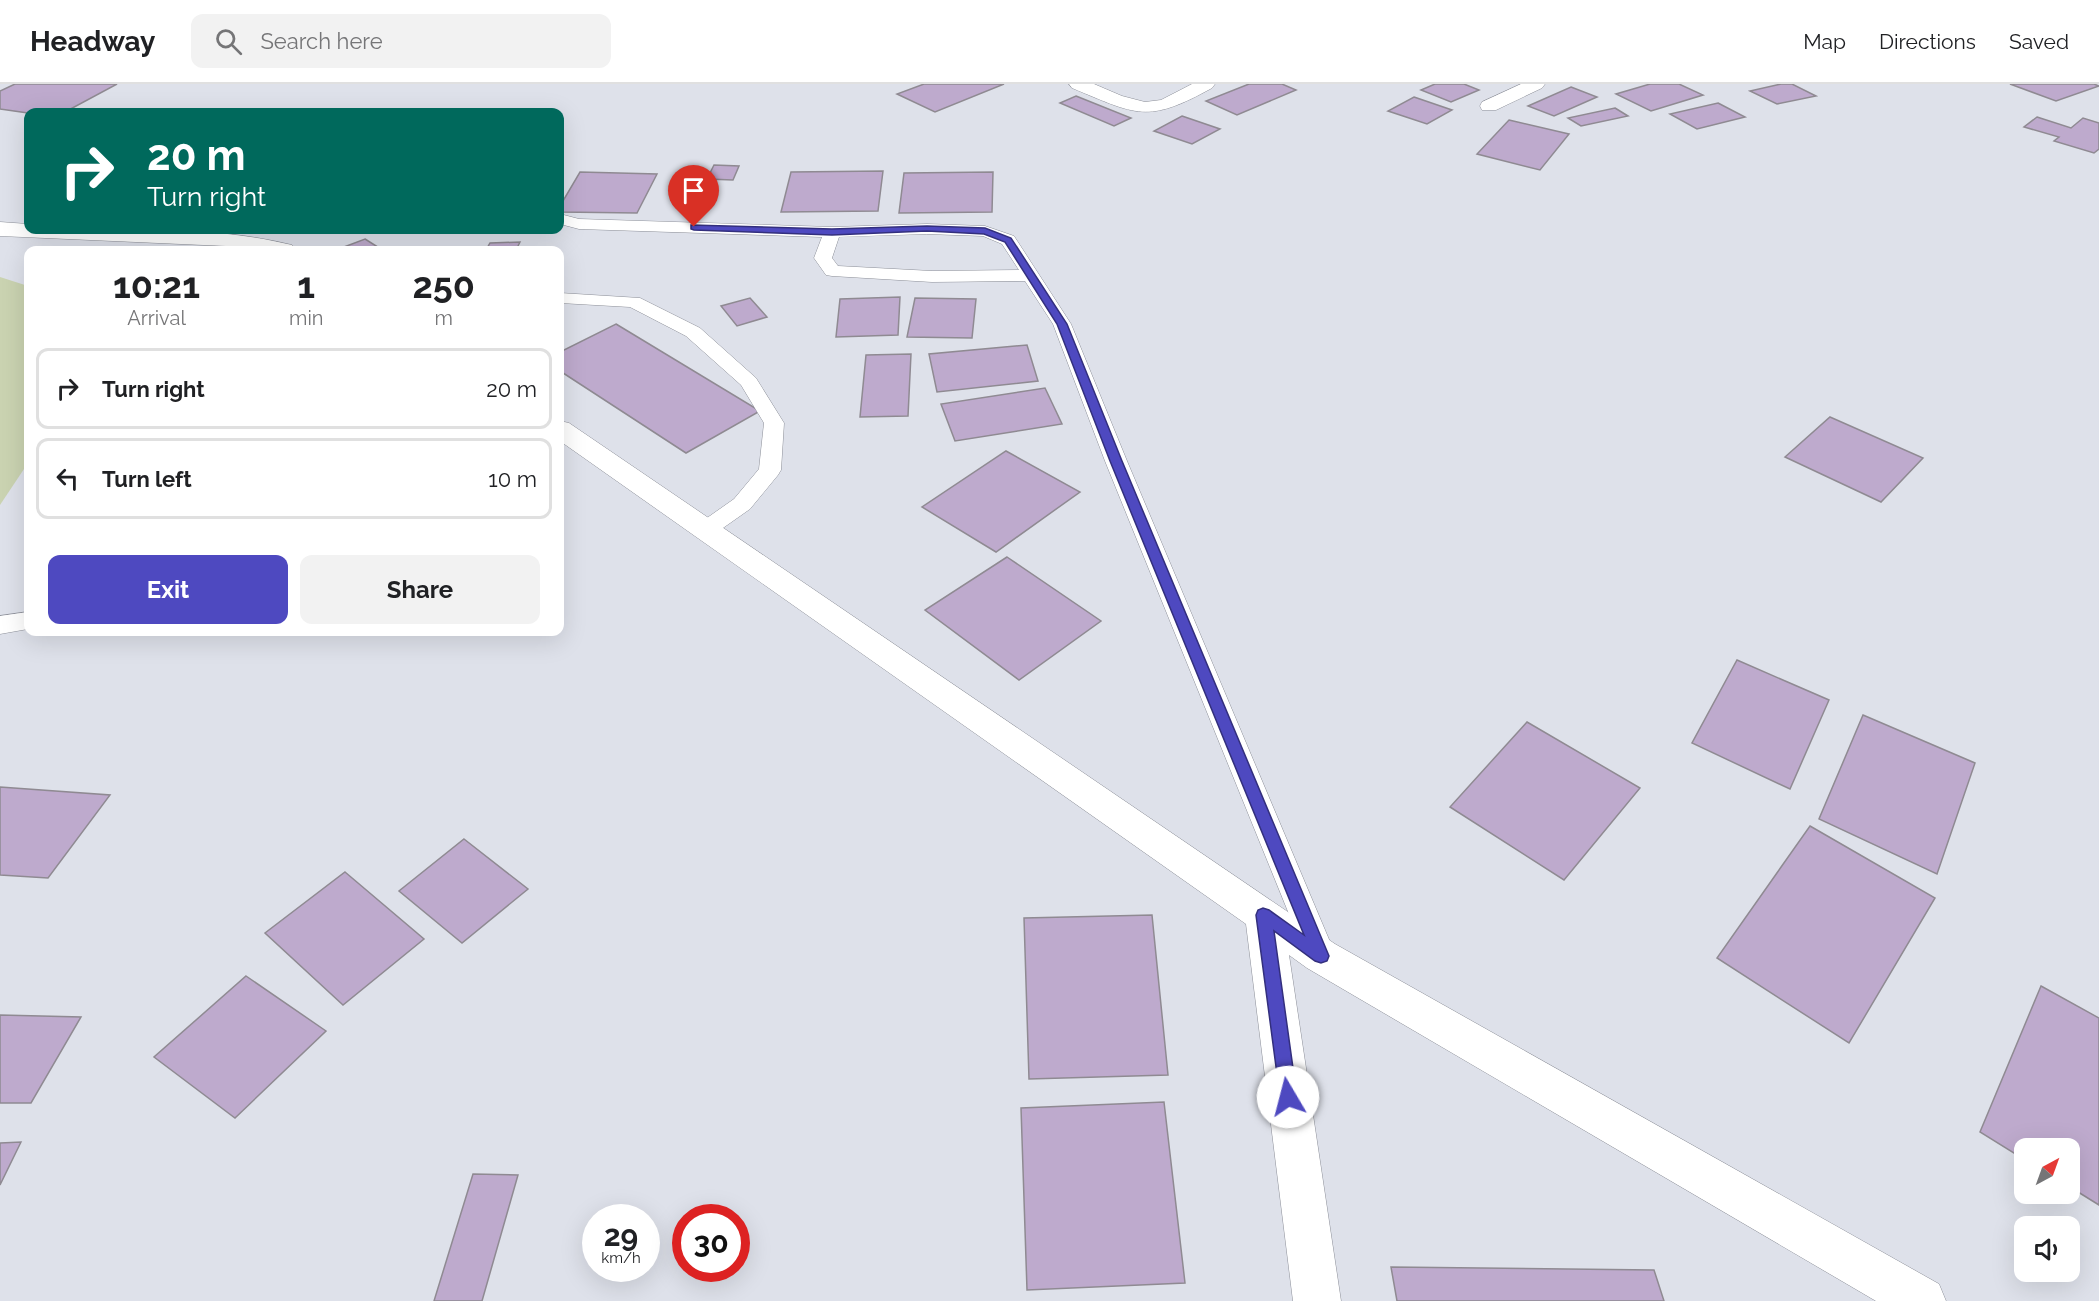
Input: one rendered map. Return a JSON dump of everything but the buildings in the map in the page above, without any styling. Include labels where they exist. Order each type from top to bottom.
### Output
[{"type":"street","points":[[1078,84],[1119,100],[1149,107],[1170,102],[1206,84]]},
{"type":"street","points":[[1489,106],[1536,84]]},
{"type":"street","points":[[0,229],[24,230]]},
{"type":"street","points":[[113,234],[226,239],[263,246]]},
{"type":"street","points":[[564,432],[1321,956],[1922,1301]]},
{"type":"street","points":[[1263,915],[1317,1301]]},
{"type":"lane","points":[[564,220],[579,224],[832,232],[927,229],[985,231],[1008,240],[1062,324],[1116,461],[1321,956]]},
{"type":"lane","points":[[832,232],[824,258],[832,270],[954,278],[1032,275]]},
{"type":"lane","points":[[564,298],[634,303],[693,332],[749,382],[774,423],[770,470],[742,504],[705,530]]},
{"type":"lane","points":[[0,625],[24,622]]},
{"type":"green space","points":[[0,277],[24,285],[24,469],[0,505]]},
{"type":"route","points":[[694,227],[832,232],[927,229],[985,231],[1008,240],[1021,258],[1062,324],[1116,461],[1321,956],[1263,915],[1288,1097]]}]
